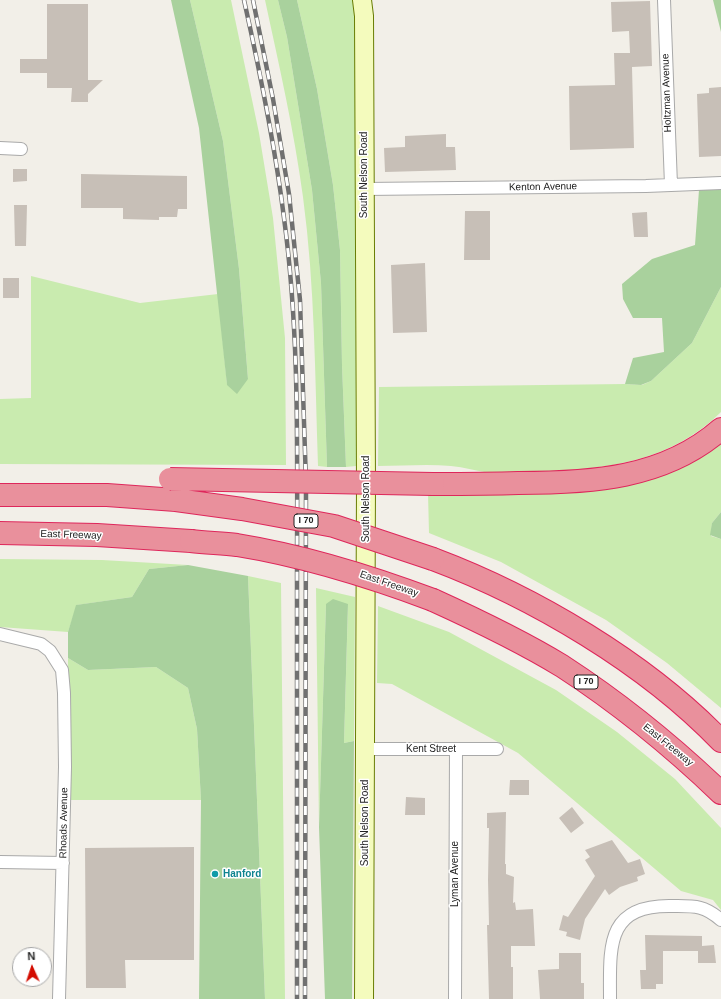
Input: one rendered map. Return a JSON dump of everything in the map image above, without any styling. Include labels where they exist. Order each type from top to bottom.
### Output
[{"type":"highway","points":[[107,495],[170,479],[433,484],[572,483],[602,480],[637,473],[672,460],[692,451],[721,429]]},
{"type":"highway","name":"I 70","points":[[0,495],[107,495],[176,500],[250,510],[334,526],[433,559],[463,570],[531,603],[586,635],[631,665],[671,695],[710,729],[721,741]]},
{"type":"highway","name":"East Freeway","points":[[0,533],[97,535],[235,545],[305,559],[377,579],[433,600],[475,619],[561,666],[600,692],[686,758],[721,792]]},
{"type":"street","name":"South Nelson Road","points":[[362,0],[364,24],[364,999]]},
{"type":"street","name":"Holtzman Avenue","points":[[664,0],[670,185]]},
{"type":"street","points":[[0,148],[21,149]]},
{"type":"street","name":"Kenton Avenue","points":[[364,189],[721,183]]},
{"type":"street","name":"Rhoads Avenue","points":[[0,634],[41,644],[50,651],[62,670],[64,692],[65,767],[59,999]]},
{"type":"street","name":"Kent Street","points":[[365,749],[497,749]]},
{"type":"street","name":"Lyman Avenue","points":[[455,999],[456,749]]},
{"type":"street","points":[[0,862],[63,863]]},
{"type":"street","points":[[610,999],[610,956],[612,942],[615,931],[623,921],[633,913],[644,908],[657,906],[694,906],[711,911],[721,920]]},
{"type":"green space","points":[[171,0],[190,0],[223,141],[239,269],[248,379],[237,394],[227,385],[199,128]]},
{"type":"green space","points":[[190,0],[231,0],[259,133],[273,218],[285,338],[286,465],[0,464],[0,399],[31,398],[31,276],[140,303],[218,294],[227,384],[248,379],[239,269],[223,141]]},
{"type":"green space","points":[[265,0],[278,0],[287,37],[312,190],[321,283],[327,467],[318,466],[312,298],[303,197],[291,122]]},
{"type":"green space","points":[[278,0],[297,0],[317,89],[333,185],[340,250],[346,467],[327,467],[321,283],[312,190],[287,37]]},
{"type":"green space","points":[[297,0],[355,0],[356,466],[346,467],[340,250],[333,185],[317,89]]},
{"type":"green space","points":[[713,0],[721,0],[721,32]]},
{"type":"green space","points":[[699,190],[721,190],[721,287],[692,343],[651,381],[641,385],[625,384],[633,358],[664,352],[662,318],[633,318],[623,299],[622,284],[652,259],[695,245]]},
{"type":"green space","points":[[721,287],[721,412],[702,429],[681,442],[636,460],[613,465],[564,471],[502,474],[442,465],[378,466],[379,387],[642,385],[651,381],[692,343]]},
{"type":"green space","points":[[721,440],[721,512],[712,523],[711,536],[721,539],[721,708],[667,663],[606,620],[501,562],[429,533],[428,493],[545,491]]},
{"type":"green space","points":[[721,512],[721,539],[710,535],[712,523]]},
{"type":"green space","points":[[0,559],[102,560],[188,565],[149,569],[132,597],[77,605],[68,632],[0,627]]},
{"type":"green space","points":[[188,565],[248,576],[265,999],[199,999],[201,800],[197,729],[188,688],[156,667],[88,670],[68,658],[68,632],[76,605],[132,597],[149,569]]},
{"type":"green space","points":[[248,576],[281,583],[285,999],[265,999]]},
{"type":"green space","points":[[316,588],[355,597],[354,741],[344,743],[348,605],[326,604],[319,827]]},
{"type":"green space","points":[[333,599],[348,604],[344,743],[354,741],[352,999],[325,999],[319,827],[326,604]]},
{"type":"green space","points":[[378,606],[449,632],[556,690],[617,732],[675,779],[721,828],[721,910],[713,900],[681,891],[518,753],[392,684],[377,683]]},
{"type":"green space","points":[[68,658],[88,670],[156,667],[188,688],[197,729],[201,800],[67,800]]},
{"type":"building","points":[[650,1],[652,66],[632,67],[634,148],[570,150],[569,86],[615,85],[614,53],[630,53],[629,31],[612,32],[611,2]]},
{"type":"building","points":[[47,4],[88,4],[88,80],[103,80],[88,94],[88,102],[71,102],[72,88],[47,88],[47,73],[20,73],[20,59],[47,59]]},
{"type":"building","points":[[721,87],[721,156],[699,157],[697,94],[709,93],[709,88]]},
{"type":"building","points":[[446,134],[446,147],[455,147],[456,170],[385,172],[384,148],[405,147],[405,136]]},
{"type":"building","points":[[13,169],[27,169],[27,181],[13,182]]},
{"type":"building","points":[[81,174],[187,176],[187,209],[178,209],[177,217],[159,217],[159,220],[123,219],[123,208],[81,208]]},
{"type":"building","points":[[14,205],[27,205],[26,246],[15,246]]},
{"type":"building","points":[[465,211],[490,211],[490,260],[464,260]]},
{"type":"building","points":[[647,212],[648,237],[634,237],[632,213]]},
{"type":"building","points":[[425,263],[427,332],[393,333],[391,265]]},
{"type":"building","points":[[3,278],[19,278],[19,298],[3,298]]},
{"type":"building","points":[[510,780],[529,780],[529,795],[509,795]]},
{"type":"building","points":[[406,797],[425,798],[425,815],[405,815]]},
{"type":"building","points":[[572,807],[584,823],[571,833],[559,818]]},
{"type":"building","points":[[506,812],[506,874],[514,877],[513,903],[515,902],[516,910],[533,909],[535,946],[511,946],[511,967],[513,967],[513,999],[489,999],[487,925],[489,925],[489,828],[487,828],[487,813]]},
{"type":"building","points":[[612,840],[628,863],[640,859],[645,874],[637,877],[638,881],[620,887],[609,895],[605,889],[585,919],[580,940],[566,936],[567,932],[559,930],[563,915],[568,917],[595,876],[585,860],[590,857],[585,850]]},
{"type":"building","points":[[194,847],[194,960],[125,960],[126,988],[86,988],[85,848]]},
{"type":"building","points":[[645,935],[702,936],[702,946],[714,945],[716,963],[698,963],[698,951],[663,951],[663,984],[656,984],[656,989],[641,989],[640,970],[646,970]]},
{"type":"building","points":[[559,953],[581,953],[581,983],[584,983],[584,999],[540,999],[538,970],[559,969]]},
{"type":"railway","points":[[244,0],[272,136],[284,218],[293,307],[297,442],[297,999]]},
{"type":"railway","points":[[253,0],[273,99],[289,194],[300,300],[306,483],[305,999]]},
{"type":"place","name":"Hanford","points":[[215,874]]}]
